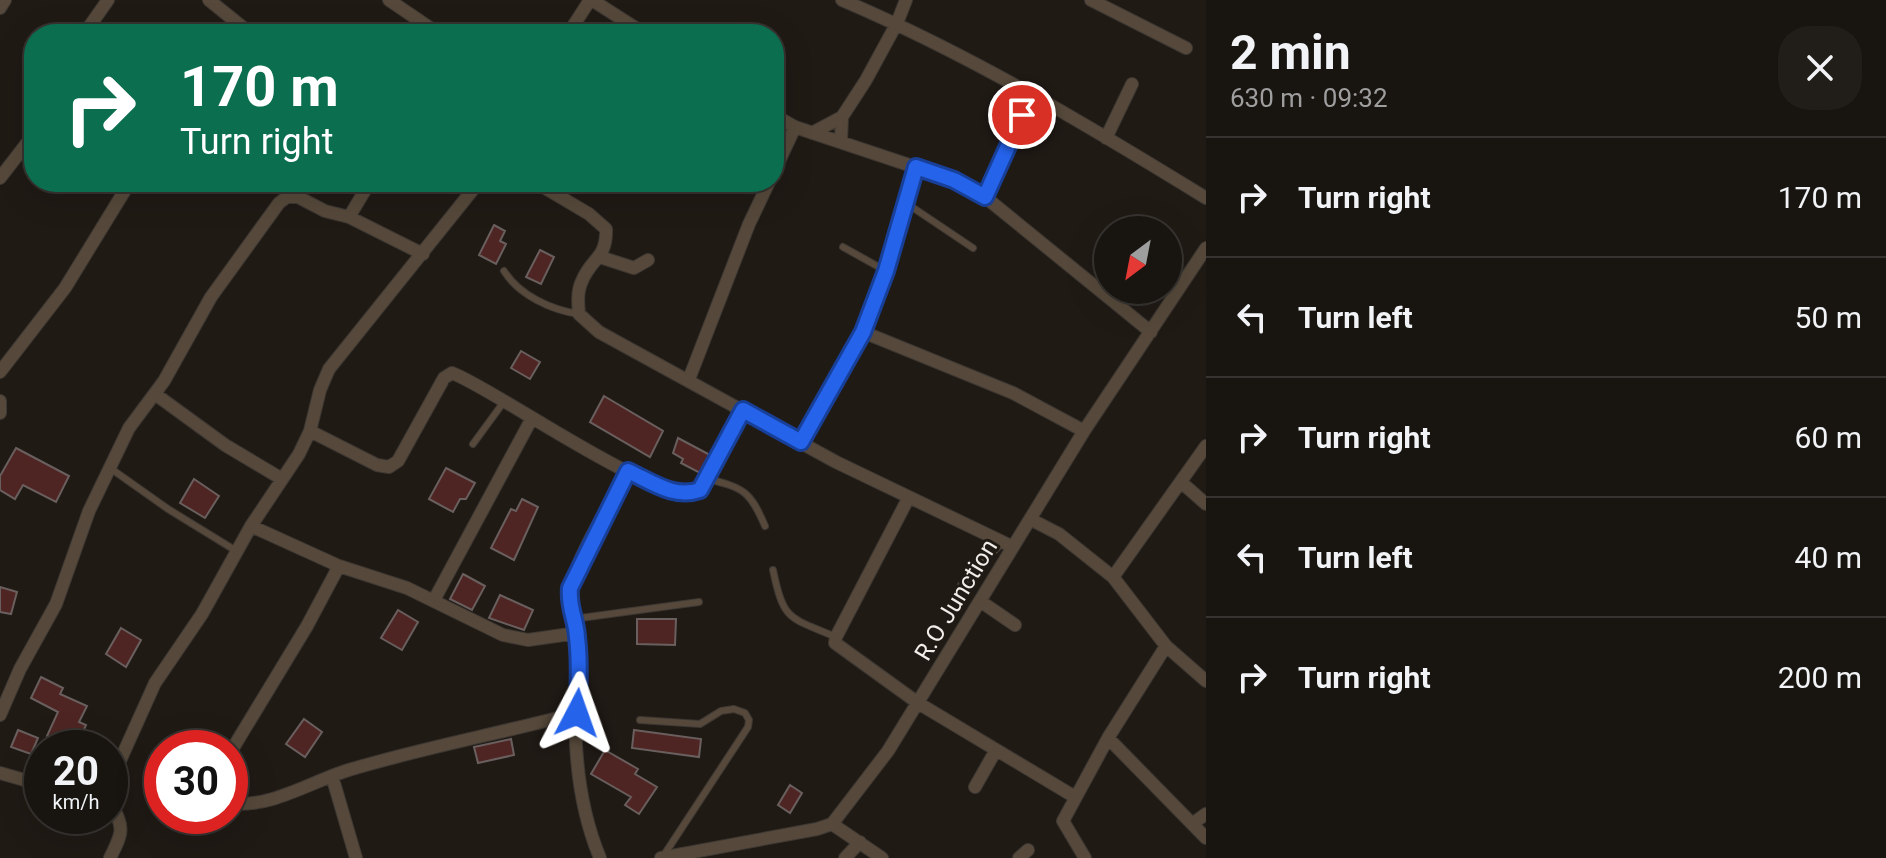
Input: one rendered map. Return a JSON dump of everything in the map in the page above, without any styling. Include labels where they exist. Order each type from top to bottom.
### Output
[{"type":"street","points":[[0,8],[5,0]]},
{"type":"street","points":[[91,24],[108,0]]},
{"type":"street","points":[[209,0],[228,24]]},
{"type":"street","points":[[389,0],[424,24]]},
{"type":"street","points":[[575,24],[591,0],[629,24]]},
{"type":"street","points":[[842,0],[897,23],[1106,138],[1206,198]]},
{"type":"street","points":[[812,133],[842,117],[866,80],[906,0]]},
{"type":"street","points":[[1091,0],[1186,48]]},
{"type":"street","points":[[1106,138],[1132,84]]},
{"type":"street","points":[[985,197],[1022,115]]},
{"type":"street","points":[[841,141],[842,117]]},
{"type":"street","points":[[784,121],[954,180],[985,197],[1151,332]]},
{"type":"street","points":[[784,151],[795,127]]},
{"type":"street","points":[[0,178],[24,147]]},
{"type":"street","points":[[801,442],[863,332],[886,271],[916,167]]},
{"type":"street","points":[[0,372],[65,288],[124,192]]},
{"type":"street","points":[[349,217],[364,192]]},
{"type":"street","points":[[128,743],[155,683],[202,614],[251,526],[310,431],[320,390],[329,369],[471,192]]},
{"type":"street","points":[[552,192],[589,214],[606,229],[607,246],[582,279],[579,314],[599,332],[801,442],[1008,545]]},
{"type":"street","points":[[689,379],[764,192]]},
{"type":"street","points":[[0,715],[20,669],[56,604],[89,511],[129,428],[155,394],[211,297],[279,203],[287,197],[298,197],[325,211],[349,217],[423,254]]},
{"type":"street","name":"R.O Junction","points":[[832,824],[888,751],[980,601],[1008,545],[1030,519],[1084,431],[1206,248]]},
{"type":"street","points":[[600,257],[634,268],[648,260]]},
{"type":"street","points":[[863,332],[1013,393],[1084,431]]},
{"type":"street","points":[[310,431],[377,465],[389,467],[398,461],[444,378],[452,373],[531,420],[628,471],[669,491],[686,495],[700,490],[708,479],[743,410]]},
{"type":"street","points":[[155,394],[225,445],[282,479]]},
{"type":"street","points":[[0,401],[0,413]]},
{"type":"street","points":[[434,600],[531,420]]},
{"type":"street","points":[[1113,577],[1206,446]]},
{"type":"street","points":[[600,858],[590,834],[581,792],[577,713],[580,674],[577,633],[568,605],[576,573],[628,471]]},
{"type":"street","points":[[1181,482],[1206,504]]},
{"type":"street","points":[[909,497],[835,643],[918,703],[1075,797]]},
{"type":"street","points":[[1030,519],[1059,534],[1113,577],[1166,646],[1206,681]]},
{"type":"street","points":[[251,526],[339,566],[434,600],[503,635],[528,640],[577,633]]},
{"type":"street","points":[[244,730],[307,626],[339,566]]},
{"type":"street","points":[[980,601],[1015,625]]},
{"type":"street","points":[[1085,858],[1063,821],[1108,738],[1166,646]]},
{"type":"street","points":[[248,804],[332,776],[577,713]]},
{"type":"street","points":[[1108,738],[1206,838]]},
{"type":"street","points":[[975,787],[996,750]]},
{"type":"street","points":[[0,773],[24,780]]},
{"type":"street","points":[[332,776],[356,858]]},
{"type":"street","points":[[1192,824],[1206,814]]},
{"type":"street","points":[[662,858],[832,824],[882,858]]},
{"type":"street","points":[[110,858],[121,834]]},
{"type":"street","points":[[845,858],[860,842]]},
{"type":"lane","points":[[905,203],[973,248]]},
{"type":"lane","points":[[843,247],[886,271]]},
{"type":"lane","points":[[504,271],[518,289],[552,307],[579,314]]},
{"type":"lane","points":[[473,444],[503,403]]},
{"type":"lane","points":[[110,468],[168,509],[238,552]]},
{"type":"lane","points":[[708,479],[739,487],[747,493],[765,526]]},
{"type":"lane","points":[[961,585],[1008,545]]},
{"type":"lane","points":[[773,570],[780,604],[785,612],[836,637]]},
{"type":"lane","points":[[573,619],[699,602]]},
{"type":"lane","points":[[640,720],[700,724],[721,711],[734,709],[745,713],[749,720],[748,727],[662,858]]},
{"type":"building","points":[[494,225],[505,231],[500,241],[506,244],[496,264],[479,255]]},
{"type":"building","points":[[540,250],[554,257],[541,284],[526,277]]},
{"type":"building","points":[[521,351],[540,362],[530,379],[511,368]]},
{"type":"building","points":[[604,396],[663,431],[650,457],[590,422]]},
{"type":"building","points":[[678,438],[710,455],[700,473],[681,463],[683,459],[673,453]]},
{"type":"building","points":[[16,448],[69,476],[56,502],[23,485],[15,499],[0,490],[0,476]]},
{"type":"building","points":[[446,468],[475,483],[466,499],[460,499],[453,512],[429,499]]},
{"type":"building","points":[[194,479],[219,496],[205,518],[180,503]]},
{"type":"building","points":[[522,499],[538,507],[514,560],[491,548],[511,509],[516,511]]},
{"type":"building","points":[[463,574],[485,586],[472,610],[450,599]]},
{"type":"building","points":[[0,587],[17,592],[11,614],[0,612]]},
{"type":"building","points":[[500,595],[533,610],[524,630],[489,618]]},
{"type":"building","points":[[398,610],[418,622],[402,650],[381,638]]},
{"type":"building","points":[[637,619],[676,619],[675,645],[637,644]]},
{"type":"building","points":[[121,628],[141,640],[126,667],[106,654]]},
{"type":"building","points":[[41,677],[63,688],[60,694],[87,706],[79,722],[86,725],[84,730],[50,730],[58,712],[31,698]]},
{"type":"building","points":[[304,719],[322,732],[305,757],[286,744]]},
{"type":"building","points":[[18,730],[24,732],[24,752],[11,747]]},
{"type":"building","points":[[634,730],[701,739],[699,757],[632,748]]},
{"type":"building","points":[[511,739],[514,755],[478,763],[474,747]]},
{"type":"building","points":[[605,750],[638,769],[635,774],[657,787],[639,814],[625,805],[631,797],[591,774]]},
{"type":"building","points":[[790,785],[802,793],[790,813],[778,805]]},
{"type":"route","points":[[577,713],[580,674],[577,633],[568,605],[570,588],[628,471],[669,491],[686,495],[700,490],[743,410],[801,442],[863,332],[886,271],[916,167],[954,180],[985,197],[1022,115]]}]
